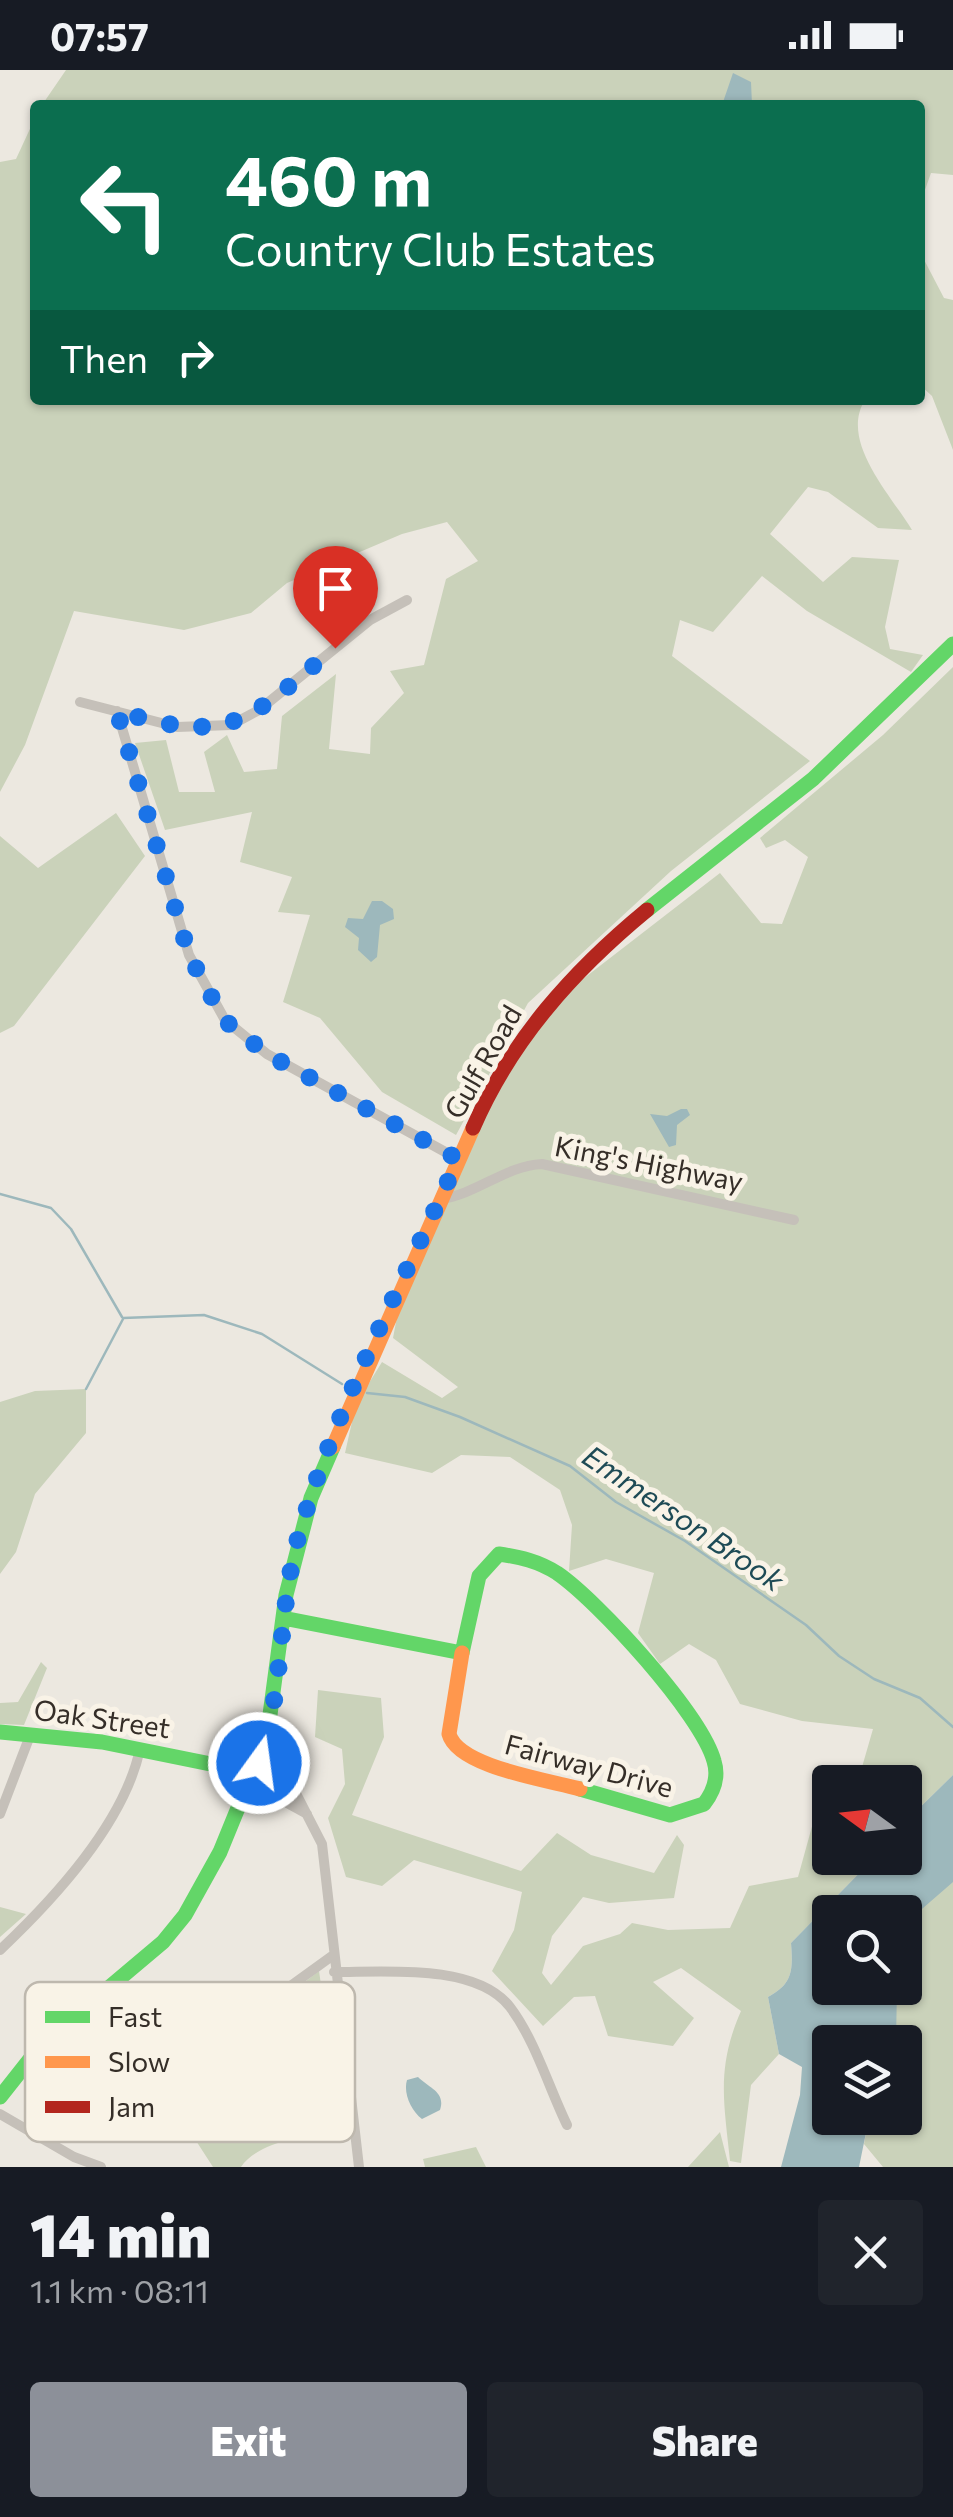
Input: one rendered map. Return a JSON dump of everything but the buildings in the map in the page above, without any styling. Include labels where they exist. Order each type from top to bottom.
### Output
[{"type":"street","points":[[80,702],[188,729],[231,726],[259,710],[370,620],[407,600]]},
{"type":"street","name":"Gulf Road","points":[[121,1982],[186,1915],[254,1776],[267,1737],[282,1618],[311,1498],[458,1159],[507,1058],[564,982],[613,937],[862,737],[953,644]]},
{"type":"street","points":[[117,711],[189,955],[224,1020],[267,1054],[458,1159]]},
{"type":"street","name":"King's Highway","points":[[441,1199],[461,1196],[520,1167],[542,1164],[794,1220]]},
{"type":"street","name":"Fairway Drive","points":[[499,1554],[530,1560],[596,1605],[622,1632],[710,1750],[717,1769],[715,1790],[692,1812],[670,1815],[468,1758],[452,1745],[449,1734],[462,1653],[483,1566],[499,1554]]},
{"type":"street","points":[[282,1618],[462,1653]]},
{"type":"street","name":"Oak Street","points":[[0,1732],[30,1732],[140,1749],[254,1776]]},
{"type":"street","points":[[0,1814],[30,1732]]},
{"type":"street","points":[[267,1737],[307,1814],[325,1862],[335,1982]]},
{"type":"street","points":[[0,1950],[76,1870],[117,1803],[140,1749]]},
{"type":"street","points":[[254,1776],[307,1814]]},
{"type":"street","points":[[296,1982],[332,1956]]},
{"type":"street","points":[[334,1972],[433,1974],[477,1986],[502,1999],[521,2027],[567,2125]]},
{"type":"street","name":"Gulf Road","points":[[0,2098],[25,2066]]},
{"type":"street","points":[[0,2114],[25,2129]]},
{"type":"street","points":[[355,2136],[359,2167]]},
{"type":"street","points":[[48,2142],[102,2167]]},
{"type":"green space","points":[[66,70],[953,70],[953,175],[931,173],[925,190],[925,100],[45,100]]},
{"type":"green space","points":[[30,129],[30,405],[863,405],[858,433],[863,450],[912,530],[878,528],[828,492],[808,487],[770,534],[823,582],[852,557],[899,560],[885,627],[890,649],[923,655],[911,672],[807,611],[762,576],[713,632],[680,620],[672,656],[810,761],[671,871],[528,1003],[456,1135],[382,1092],[320,1018],[283,1002],[310,915],[278,912],[292,877],[240,862],[252,812],[165,830],[135,743],[166,740],[179,792],[215,792],[204,752],[227,735],[244,772],[277,769],[282,716],[336,674],[329,749],[370,754],[371,728],[404,693],[390,671],[424,665],[446,579],[478,561],[447,522],[402,534],[287,583],[251,613],[184,630],[74,611],[25,745],[0,792],[0,162],[16,159]]},
{"type":"green space","points":[[925,262],[944,298],[953,300],[953,450],[932,396],[925,390]]},
{"type":"green space","points":[[953,667],[953,1775],[922,1805],[922,1765],[863,1765],[873,1729],[802,1721],[740,1704],[716,1660],[689,1644],[660,1664],[638,1633],[654,1573],[606,1559],[569,1571],[572,1525],[560,1490],[510,1457],[461,1455],[432,1473],[345,1453],[356,1404],[382,1362],[442,1398],[458,1387],[393,1338],[400,1301],[485,1108],[520,1050],[570,989],[720,873],[761,923],[782,924],[808,857],[785,840],[766,848],[760,838],[883,735]]},
{"type":"green space","points":[[116,813],[145,856],[14,1026],[0,1033],[0,836],[38,868]]},
{"type":"green space","points":[[86,1389],[86,1433],[35,1494],[16,1552],[0,1574],[0,1402],[35,1391]]},
{"type":"green space","points":[[41,1662],[47,1668],[24,1725],[0,1724],[0,1703],[18,1702]]},
{"type":"green space","points":[[318,1690],[381,1698],[384,1737],[352,1815],[521,1871],[557,1833],[591,1855],[654,1873],[677,1835],[684,1845],[674,1898],[609,1903],[583,1897],[552,1936],[542,1973],[551,1985],[583,1946],[620,1934],[632,1923],[668,1930],[730,1928],[749,1886],[798,1877],[812,1826],[812,1875],[857,1875],[838,1895],[812,1895],[812,1921],[791,1943],[790,1975],[768,1997],[779,2054],[751,2085],[741,2163],[730,2161],[724,2085],[728,2050],[741,2011],[681,1968],[653,1982],[694,2018],[673,2046],[608,2036],[595,1996],[574,1997],[543,2026],[492,1971],[514,1930],[522,1892],[414,1860],[382,1886],[346,1877],[328,1818],[345,1784],[342,1749],[315,1737]]},
{"type":"green space","points":[[953,1863],[953,2167],[883,2167],[864,2144],[866,2135],[922,2135],[922,2025],[884,2025],[888,2005],[922,2005],[922,1909]]},
{"type":"green space","points":[[0,1907],[26,1914],[0,1937]]},
{"type":"green space","points":[[319,1971],[321,1982],[305,1982]]},
{"type":"green space","points":[[720,2132],[729,2167],[688,2167]]},
{"type":"green space","points":[[197,2142],[282,2142],[260,2151],[241,2167],[213,2167]]},
{"type":"green space","points":[[476,2147],[486,2167],[425,2167],[423,2159]]},
{"type":"water","points":[[733,73],[751,82],[752,100],[724,100]]},
{"type":"water","points":[[372,901],[382,901],[393,909],[394,919],[380,925],[377,957],[371,962],[358,950],[359,938],[345,927],[348,918],[363,919]]},
{"type":"water","points":[[687,1109],[690,1115],[677,1125],[676,1145],[669,1147],[650,1114],[667,1116]]},
{"type":"water","points":[[953,1775],[953,1882],[922,1909],[922,1895],[838,1895],[857,1875],[922,1875],[922,1805]]},
{"type":"water","points":[[812,1921],[812,2005],[897,2005],[896,2025],[812,2025],[812,2135],[866,2135],[859,2167],[781,2167],[800,2095],[802,2067],[779,2054],[768,1997],[790,1975],[791,1943]]},
{"type":"water","points":[[418,2077],[441,2099],[440,2110],[422,2119],[411,2107],[406,2090],[407,2080]]},
{"type":"waterway","name":"Emmerson Brook","points":[[0,1194],[51,1208],[71,1229],[122,1317]]},
{"type":"waterway","name":"Emmerson Brook","points":[[123,1318],[204,1315],[262,1334],[342,1384]]},
{"type":"waterway","points":[[86,1389],[123,1319]]},
{"type":"waterway","name":"Emmerson Brook","points":[[367,1393],[405,1397],[570,1466],[616,1502],[685,1541],[806,1625],[839,1656],[874,1679],[920,1698],[953,1727]]},
{"type":"traffic: fast","points":[[647,910],[813,779],[953,644]]},
{"type":"traffic: fast","points":[[116,1982],[163,1942],[185,1915],[220,1852],[267,1737],[286,1595],[311,1498],[333,1447]]},
{"type":"traffic: fast","points":[[283,1618],[462,1653],[479,1576],[499,1554],[529,1560],[557,1573],[597,1608],[669,1688],[705,1741],[716,1773],[715,1784],[704,1804],[670,1815],[580,1789]]},
{"type":"traffic: fast","points":[[0,1732],[102,1742],[255,1773]]},
{"type":"traffic: fast","points":[[0,2097],[25,2065]]},
{"type":"traffic: slow","points":[[333,1447],[473,1128]]},
{"type":"traffic: slow","points":[[462,1653],[449,1734],[456,1745],[486,1764],[580,1789]]},
{"type":"traffic: jam","points":[[473,1128],[506,1065],[546,1009],[594,957],[647,910]]},
{"type":"route","points":[[259,1763],[270,1721],[286,1596],[311,1498],[458,1159],[267,1054],[224,1020],[189,955],[117,711],[177,728],[210,730],[231,726],[259,710],[335,648]]}]
